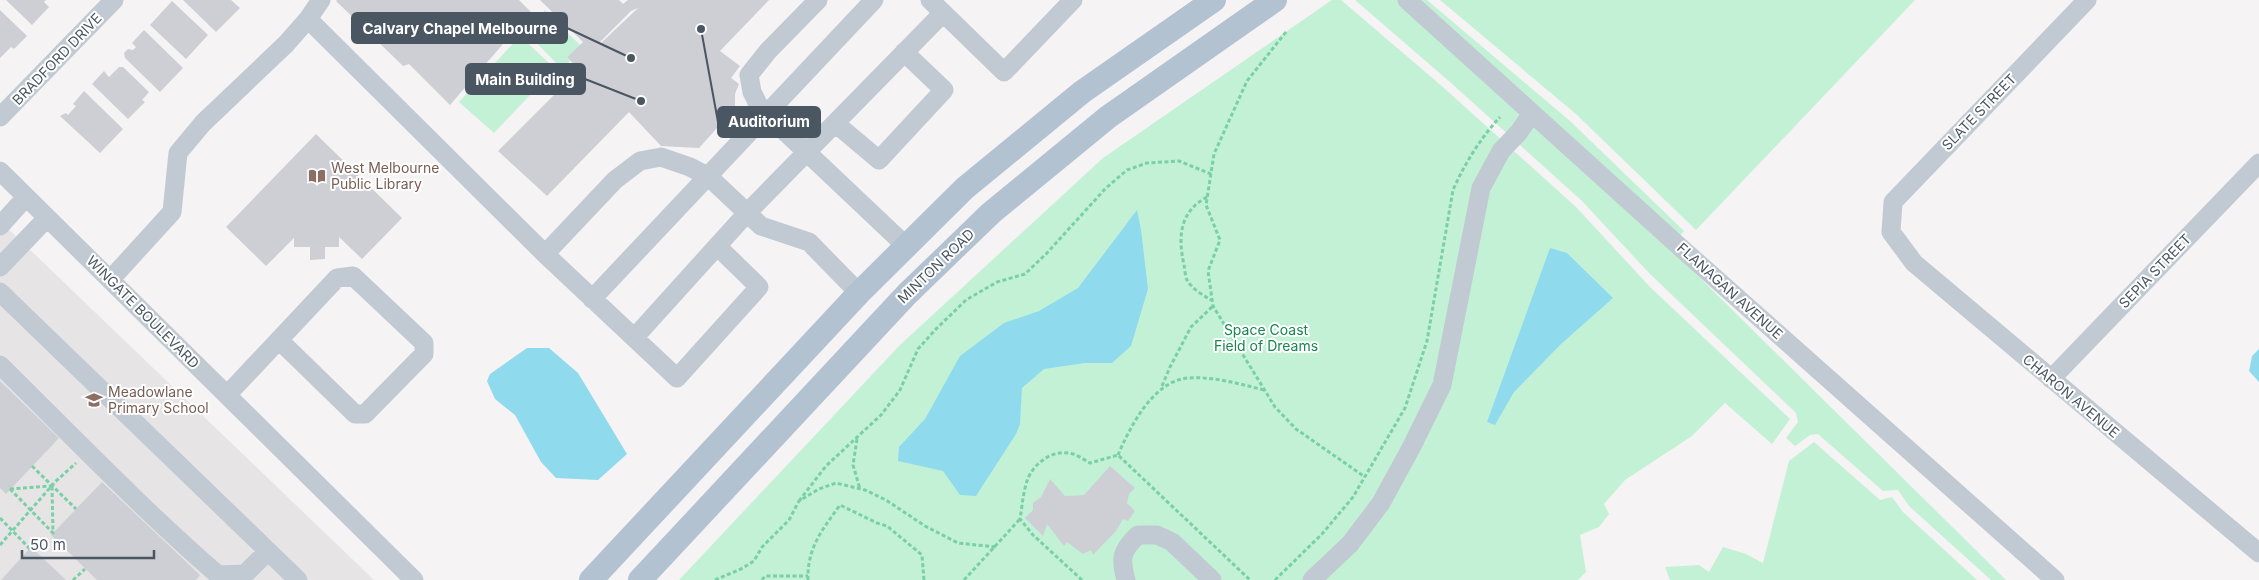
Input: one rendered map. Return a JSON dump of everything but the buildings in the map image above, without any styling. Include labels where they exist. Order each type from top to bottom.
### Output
[{"type":"main road","points":[[590,580],[858,293],[966,188],[1082,92],[1213,0]]},
{"type":"main road","name":"MINTON ROAD","points":[[640,580],[907,294],[991,212],[1108,117],[1275,0]]},
{"type":"main road","points":[[858,293],[907,294],[906,246]]},
{"type":"street","name":"BRADFORD DRIVE","points":[[0,117],[114,0]]},
{"type":"street","points":[[110,280],[172,212],[178,153],[203,123],[286,44],[308,19],[320,0]]},
{"type":"street","points":[[818,0],[768,51],[749,75],[752,92],[763,111],[906,246]]},
{"type":"street","points":[[592,299],[709,177],[763,111],[874,0]]},
{"type":"street","points":[[634,338],[747,213],[904,52],[936,6],[1004,72],[1073,0]]},
{"type":"street","name":"FLANAGAN AVENUE","points":[[1407,0],[2055,580]]},
{"type":"street","name":"SLATE STREET","points":[[1891,232],[1893,202],[2087,0]]},
{"type":"street","points":[[308,19],[545,254],[676,378],[759,287],[717,246]]},
{"type":"street","points":[[835,123],[879,160],[944,90],[904,52]]},
{"type":"street","points":[[1312,580],[1350,544],[1381,503],[1442,385],[1481,188],[1501,151],[1519,132],[1532,113]]},
{"type":"street","points":[[545,254],[615,180],[640,161],[661,157],[690,167],[709,177],[761,226],[809,242],[858,293]]},
{"type":"street","name":"SEPIA STREET","points":[[2051,380],[2259,163]]},
{"type":"street","name":"WINGATE BOULEVARD","points":[[0,171],[414,580]]},
{"type":"street","points":[[0,226],[26,197]]},
{"type":"street","points":[[0,267],[47,218]]},
{"type":"street","name":"CHARON AVENUE","points":[[1891,232],[1914,263],[2259,553]]},
{"type":"street","points":[[227,395],[278,340],[337,278],[353,276],[424,343],[424,354],[365,414],[355,414],[278,340]]},
{"type":"street","points":[[0,292],[298,580]]},
{"type":"street","points":[[0,365],[86,452],[219,578],[245,574],[268,551]]},
{"type":"street","points":[[1126,580],[1121,562],[1127,545],[1138,535],[1157,535],[1172,542],[1212,580]]},
{"type":"path","points":[[1286,32],[1247,81],[1214,154],[1206,205],[1220,240],[1208,271],[1213,306],[1275,407],[1296,429],[1365,477]]},
{"type":"path","points":[[1275,580],[1322,534],[1353,497],[1405,408],[1427,341],[1453,190],[1463,168],[1485,133],[1500,117]]},
{"type":"path","points":[[715,580],[754,561],[762,548],[789,520],[800,501],[826,466],[881,415],[896,396],[918,348],[966,300],[998,282],[1025,274],[1047,253],[1105,189],[1127,170],[1147,163],[1179,161],[1211,174]]},
{"type":"path","points":[[1208,197],[1198,202],[1184,218],[1180,244],[1187,280],[1200,293],[1212,300]]},
{"type":"path","points":[[964,580],[1020,519],[1027,479],[1037,465],[1046,457],[1057,453],[1072,454],[1090,463],[1118,455],[1132,424],[1162,387],[1170,367],[1192,327],[1213,306]]},
{"type":"path","points":[[1162,387],[1186,378],[1226,381],[1265,390]]},
{"type":"path","points":[[857,438],[854,465],[860,489]]},
{"type":"path","points":[[0,545],[52,486],[86,452]]},
{"type":"path","points":[[1118,455],[1250,580]]},
{"type":"path","points":[[32,466],[76,509]]},
{"type":"path","points":[[800,501],[819,489],[836,483],[860,489],[886,500],[924,526],[958,543],[996,547]]},
{"type":"path","points":[[52,486],[53,533],[10,489],[52,486]]},
{"type":"path","points":[[762,580],[765,576],[808,578],[808,559],[820,533],[840,505],[887,526],[922,555],[924,580]]},
{"type":"path","points":[[0,518],[30,549]]},
{"type":"path","points":[[1020,519],[1033,535],[1082,580]]},
{"type":"path","points":[[73,580],[85,569]]},
{"type":"shaded area","name":"Meadowlane Primary School","points":[[0,221],[374,580],[0,580]]},
{"type":"green space","name":"Space Coast Field of Dreams","points":[[1332,0],[1341,0],[1444,88],[1576,207],[1650,287],[1790,419],[1772,444],[1725,403],[1692,436],[1625,480],[1604,504],[1609,514],[1599,527],[1580,535],[1586,572],[1578,580],[679,580],[900,345],[1103,158]]},
{"type":"green space","points":[[1355,0],[1427,0],[1570,121],[1684,231],[1672,244],[1692,270],[2006,580],[1991,580],[1909,506],[1898,490],[1883,491],[1818,434],[1810,435],[1795,446],[1786,438],[1798,422],[1796,413],[1650,274],[1582,201],[1450,82]]},
{"type":"green space","points":[[1440,0],[1915,0],[1696,230],[1576,114]]},
{"type":"green space","points":[[545,10],[580,45],[567,57],[570,61],[563,67],[560,67],[525,31]]},
{"type":"green space","points":[[520,36],[549,63],[547,77],[494,133],[459,102]]},
{"type":"green space","points":[[1814,442],[1880,500],[1892,497],[1903,512],[1977,580],[1670,580],[1665,567],[1699,565],[1709,572],[1723,547],[1746,554],[1763,563],[1789,461]]},
{"type":"water","points":[[1137,210],[1148,289],[1131,346],[1112,363],[1085,363],[1044,369],[1022,388],[1020,424],[1016,434],[976,496],[960,495],[943,471],[898,461],[899,447],[925,419],[960,356],[1004,323],[1039,311],[1078,288]]},
{"type":"water","points":[[1550,248],[1567,253],[1613,298],[1561,344],[1514,392],[1495,425],[1487,422]]},
{"type":"water","points":[[527,348],[549,348],[578,373],[627,454],[598,480],[556,478],[541,462],[515,415],[495,399],[487,381],[490,374]]},
{"type":"water","points":[[2259,349],[2259,382],[2249,371],[2252,356]]},
{"type":"place","name":"Auditorium","points":[[701,29]]},
{"type":"place","name":"Calvary Chapel Melbourne","points":[[631,58]]},
{"type":"place","name":"Main Building","points":[[641,101]]},
{"type":"place","name":"West Melbourne Public Library","points":[[317,176]]},
{"type":"place","name":"Meadowlane Primary School","points":[[94,400]]}]
